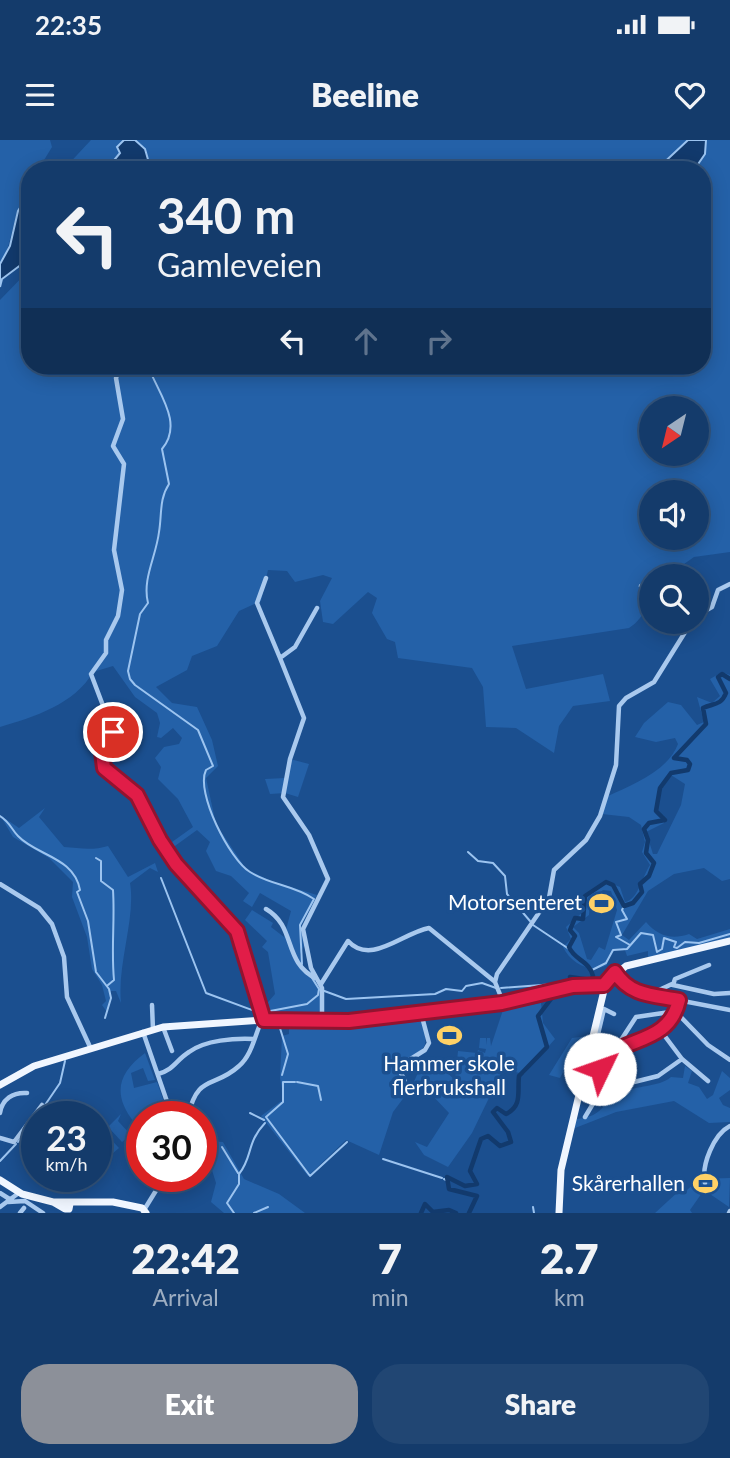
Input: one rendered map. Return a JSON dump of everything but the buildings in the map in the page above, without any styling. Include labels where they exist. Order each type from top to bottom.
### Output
[{"type":"main road","points":[[559,1213],[561,1170],[604,987],[613,973],[628,966],[730,941]]},
{"type":"main road","points":[[1,1084],[31,1067],[163,1027],[344,1022],[504,1003],[564,987],[604,987]]},
{"type":"main road","points":[[0,1180],[21,1191]]},
{"type":"main road","points":[[23,1192],[66,1208],[113,1202],[141,1210]]},
{"type":"street","points":[[117,375],[123,419],[113,446],[124,464],[114,550],[122,590],[118,616],[106,640],[106,653],[91,674],[113,732],[102,752],[104,768],[137,795],[171,858],[237,931],[262,1024],[238,1067],[206,1084],[194,1095],[192,1101]]},
{"type":"street","points":[[266,578],[257,603],[304,718],[285,778],[284,797],[309,835],[328,878],[303,929],[311,968],[321,985]]},
{"type":"street","points":[[709,609],[718,590],[730,584]]},
{"type":"street","points":[[280,658],[295,647],[317,608]]},
{"type":"street","points":[[495,982],[521,936],[549,898],[554,870],[586,840],[600,817],[616,765],[621,702],[654,682],[684,634]]},
{"type":"street","points":[[0,884],[39,908],[52,924],[64,957],[67,997],[91,1049]]},
{"type":"street","points":[[266,909],[282,920],[301,968],[317,979]]},
{"type":"street","points":[[322,1021],[321,985],[330,965],[348,941],[361,951],[370,952],[413,931],[428,928],[495,982],[504,1003]]},
{"type":"street","points":[[659,990],[694,970],[709,965]]},
{"type":"street","points":[[613,973],[621,983],[636,992],[730,1010]]},
{"type":"street","points":[[672,984],[714,994],[730,993]]},
{"type":"street","points":[[605,1072],[600,1069],[605,1058],[661,1031],[676,1012],[679,1000]]},
{"type":"street","points":[[152,1005],[153,1030]]},
{"type":"street","points":[[605,1058],[595,1056],[594,1051],[604,1009],[614,1014]]},
{"type":"street","points":[[407,1086],[401,1065],[428,1047],[429,1038],[421,1012]]},
{"type":"street","points":[[622,1048],[621,1040],[636,1017],[676,1012]]},
{"type":"street","points":[[676,1012],[708,1045],[730,1060]]},
{"type":"street","points":[[163,1027],[172,1051]]},
{"type":"street","points":[[661,1031],[682,1059],[708,1081]]},
{"type":"street","points":[[142,1032],[167,1101]]},
{"type":"street","points":[[158,1074],[174,1068],[193,1049],[210,1043],[254,1039]]},
{"type":"street","points":[[626,1084],[664,1073],[682,1059]]},
{"type":"street","points":[[585,1117],[605,1090],[622,1080],[634,1082]]},
{"type":"street","points":[[0,1113],[2,1103],[8,1098],[17,1093],[27,1093]]},
{"type":"street","points":[[705,1183],[704,1177],[715,1139],[720,1131],[730,1126]]},
{"type":"street","points":[[0,1138],[15,1142],[21,1134]]},
{"type":"street","points":[[0,1208],[23,1192]]},
{"type":"street","points":[[141,1210],[154,1192]]},
{"type":"street","points":[[0,1193],[11,1200],[25,1201],[43,1213]]},
{"type":"shaded area","points":[[0,140],[50,140],[52,147],[43,161],[21,161],[21,204],[0,264]]},
{"type":"shaded area","points":[[91,140],[124,140],[119,144],[120,153],[113,161],[71,161]]},
{"type":"shaded area","points":[[124,140],[135,140],[145,149],[148,161],[113,161],[120,153],[117,147]]},
{"type":"shaded area","points":[[135,140],[730,140],[730,552],[694,557],[684,564],[639,564],[639,619],[629,628],[512,646],[526,689],[603,674],[610,701],[573,706],[559,726],[554,753],[516,728],[486,727],[483,687],[472,668],[398,658],[395,642],[387,639],[372,613],[377,598],[368,592],[333,624],[323,622],[320,601],[332,578],[323,575],[295,582],[287,571],[268,570],[261,601],[239,611],[217,646],[192,656],[187,670],[156,687],[172,703],[197,707],[212,740],[218,766],[206,778],[216,824],[246,869],[271,881],[317,895],[301,926],[304,946],[300,954],[304,969],[311,972],[320,990],[321,1019],[265,1017],[263,1008],[275,994],[268,952],[262,947],[267,941],[245,920],[252,910],[273,923],[271,927],[284,937],[291,911],[260,893],[252,907],[243,901],[249,893],[231,876],[216,871],[206,851],[210,842],[197,830],[168,851],[165,847],[193,827],[178,799],[158,779],[161,767],[155,758],[164,747],[179,744],[182,738],[173,728],[161,738],[157,737],[160,723],[157,713],[135,697],[113,666],[93,672],[76,693],[65,701],[26,719],[0,727],[0,300],[21,278],[21,375],[711,375],[711,161],[148,161],[145,149]]},
{"type":"shaded area","points":[[688,140],[706,140],[705,154],[700,161],[666,161]]},
{"type":"shaded area","points":[[21,206],[21,265],[2,279],[0,287],[0,264],[10,246]]},
{"type":"shaded area","points":[[722,672],[730,675],[730,879],[722,881],[704,868],[674,874],[648,891],[622,935],[629,940],[646,922],[655,931],[666,936],[689,934],[697,939],[730,929],[730,938],[648,958],[648,951],[627,956],[625,950],[615,950],[608,957],[607,965],[601,968],[582,966],[571,958],[563,947],[571,939],[566,927],[584,911],[582,897],[605,881],[620,887],[625,902],[637,893],[650,865],[642,852],[645,842],[641,825],[629,817],[602,814],[608,796],[648,776],[673,754],[678,744],[675,738],[656,742],[635,737],[644,723],[668,702],[681,705],[697,725],[704,722],[697,697],[712,703],[720,696],[710,679]],"holes":[[[671,775],[685,784],[681,805],[657,854],[653,854],[646,832],[664,823],[664,816],[656,811],[658,795]],[[603,890],[611,891],[617,910],[605,950],[599,947],[591,960],[587,959],[579,933],[573,927],[589,915],[590,901]]]},
{"type":"shaded area","points":[[290,759],[309,764],[298,797],[285,793],[270,794],[265,779],[285,778]]},
{"type":"shaded area","points":[[45,808],[39,817],[64,847],[91,849],[108,846],[128,877],[155,863],[158,872],[150,868],[130,883],[131,911],[120,988],[121,1003],[116,991],[111,991],[107,1012],[102,1005],[106,1001],[102,985],[92,969],[87,937],[72,897],[73,882],[49,858],[13,837],[0,815],[19,828]]},
{"type":"shaded area","points":[[541,1003],[543,1023],[555,1039],[524,1074],[503,1069],[472,1133],[448,1167],[424,1155],[415,1142],[427,1147],[449,1113],[430,1093],[410,1090],[423,1062],[434,1061],[455,1080],[458,1051],[477,1053],[478,1050],[485,1053],[486,1049],[479,1048],[480,1038],[486,1038],[486,1045],[487,1038],[490,1038],[491,1046],[503,1010]]},
{"type":"shaded area","points":[[421,1016],[425,1043],[420,1051],[398,1067],[408,1092],[393,1112],[379,1155],[346,1140],[308,1176],[261,1116],[284,1099],[280,1078],[282,1036],[289,1034],[289,1023],[344,1025]]},
{"type":"shaded area","points":[[588,1036],[589,1044],[577,1088],[575,1085],[568,1085],[573,1060],[569,1061],[560,1078],[549,1075],[572,1038]]},
{"type":"shaded area","points":[[145,1053],[155,1080],[148,1081],[143,1068],[131,1073],[134,1088],[157,1082],[164,1101],[126,1101],[126,1110],[121,1084],[136,1061]]},
{"type":"shaded area","points":[[685,1066],[692,1071],[688,1083],[699,1087],[707,1099],[713,1095],[722,1071],[730,1078],[730,1090],[719,1098],[723,1105],[730,1108],[730,1122],[709,1123],[674,1101],[616,1112],[570,1130],[573,1119],[595,1114],[613,1098],[627,1091],[660,1083],[671,1077],[683,1078]]},
{"type":"shaded area","points":[[121,1114],[118,1121],[126,1130],[126,1139],[122,1142],[112,1131],[112,1123]]},
{"type":"shaded area","points":[[112,1140],[119,1148],[112,1154]]},
{"type":"shaded area","points":[[217,1142],[223,1142],[244,1179],[279,1194],[305,1213],[224,1213],[211,1202],[214,1192],[217,1192]]},
{"type":"shaded area","points":[[730,1178],[729,1207],[704,1190],[690,1210],[692,1213],[655,1213],[680,1190],[669,1180],[674,1180],[687,1190],[699,1179]]},
{"type":"waterway","points":[[152,375],[170,418],[168,439],[162,449],[169,484],[162,501],[160,526],[148,577],[148,603],[140,614],[128,671],[130,679],[198,730],[213,766],[206,770],[205,794],[216,825],[242,865],[266,880],[314,899],[300,925],[302,964]]},
{"type":"waterway","points":[[469,1213],[477,1196],[449,1189],[447,1177],[465,1186],[477,1184],[470,1171],[481,1139],[488,1136],[500,1146],[511,1142],[508,1132],[493,1112],[497,1108],[506,1114],[515,1107],[519,1076],[547,1047],[538,1016],[554,995],[563,994],[571,981],[570,977],[591,980],[593,976],[589,967],[574,955],[569,947],[575,936],[570,930],[575,918],[583,919],[585,896],[606,882],[613,885],[624,906],[633,903],[642,892],[640,884],[649,876],[654,863],[646,853],[648,840],[644,829],[649,823],[665,820],[656,811],[660,788],[671,773],[688,770],[690,764],[687,760],[674,758],[706,724],[703,708],[719,702],[724,697],[726,693],[718,677],[722,674],[730,679]]},
{"type":"waterway","points":[[0,816],[26,843],[63,864],[76,879],[80,890],[77,892],[88,921],[96,972],[109,989],[111,998],[105,1018]]},
{"type":"waterway","points":[[468,852],[478,861],[493,863],[505,876],[507,894],[530,921]]},
{"type":"waterway","points":[[96,858],[101,861],[101,881],[113,890],[114,980],[108,985]]},
{"type":"waterway","points":[[161,878],[206,993],[260,1013]]},
{"type":"waterway","points":[[624,906],[622,910],[627,919],[616,922],[621,935],[616,937],[630,945]]},
{"type":"waterway","points":[[533,925],[569,949]]},
{"type":"waterway","points":[[592,970],[606,963],[613,950],[627,949],[641,933],[653,935],[657,952],[662,949],[664,938],[676,942],[674,947],[677,948],[685,942],[699,943],[730,934]]},
{"type":"waterway","points":[[312,978],[319,989],[346,999],[435,994],[446,989],[462,991],[466,986],[482,983],[496,988]]},
{"type":"waterway","points":[[501,988],[568,983]]},
{"type":"waterway","points":[[265,1012],[307,1004],[318,995],[319,989]]},
{"type":"waterway","points":[[279,1025],[288,1054],[282,1075]]},
{"type":"waterway","points":[[48,1101],[60,1083],[65,1061]]},
{"type":"waterway","points":[[295,1082],[283,1082],[283,1102],[266,1117],[310,1176],[347,1142]]},
{"type":"waterway","points":[[297,1082],[318,1086],[321,1100]]},
{"type":"waterway","points":[[250,1113],[264,1120]]},
{"type":"waterway","points":[[234,1213],[227,1203],[239,1184],[239,1174],[255,1137],[265,1123]]},
{"type":"waterway","points":[[18,1142],[21,1138]]},
{"type":"waterway","points":[[0,1161],[16,1144]]},
{"type":"waterway","points":[[222,1147],[238,1173]]},
{"type":"waterway","points":[[383,1159],[442,1178]]},
{"type":"waterway","points":[[421,1213],[425,1204],[433,1212],[449,1210],[456,1213]]},
{"type":"waterway","points":[[254,1213],[268,1207]]},
{"type":"waterway","points":[[533,1207],[534,1213]]},
{"type":"place","name":"Motorsenteret","points":[[602,903]]},
{"type":"place","name":"Hammer skole flerbrukshall","points":[[449,1035]]},
{"type":"place","name":"Skårerhallen","points":[[705,1184]]},
{"type":"route","points":[[113,732],[101,756],[104,768],[122,780],[137,795],[166,851],[237,931],[264,1020],[344,1022],[502,1003],[569,986],[604,985],[615,972],[621,983],[632,991],[679,1000],[676,1012],[661,1031],[605,1058],[600,1069]]}]
